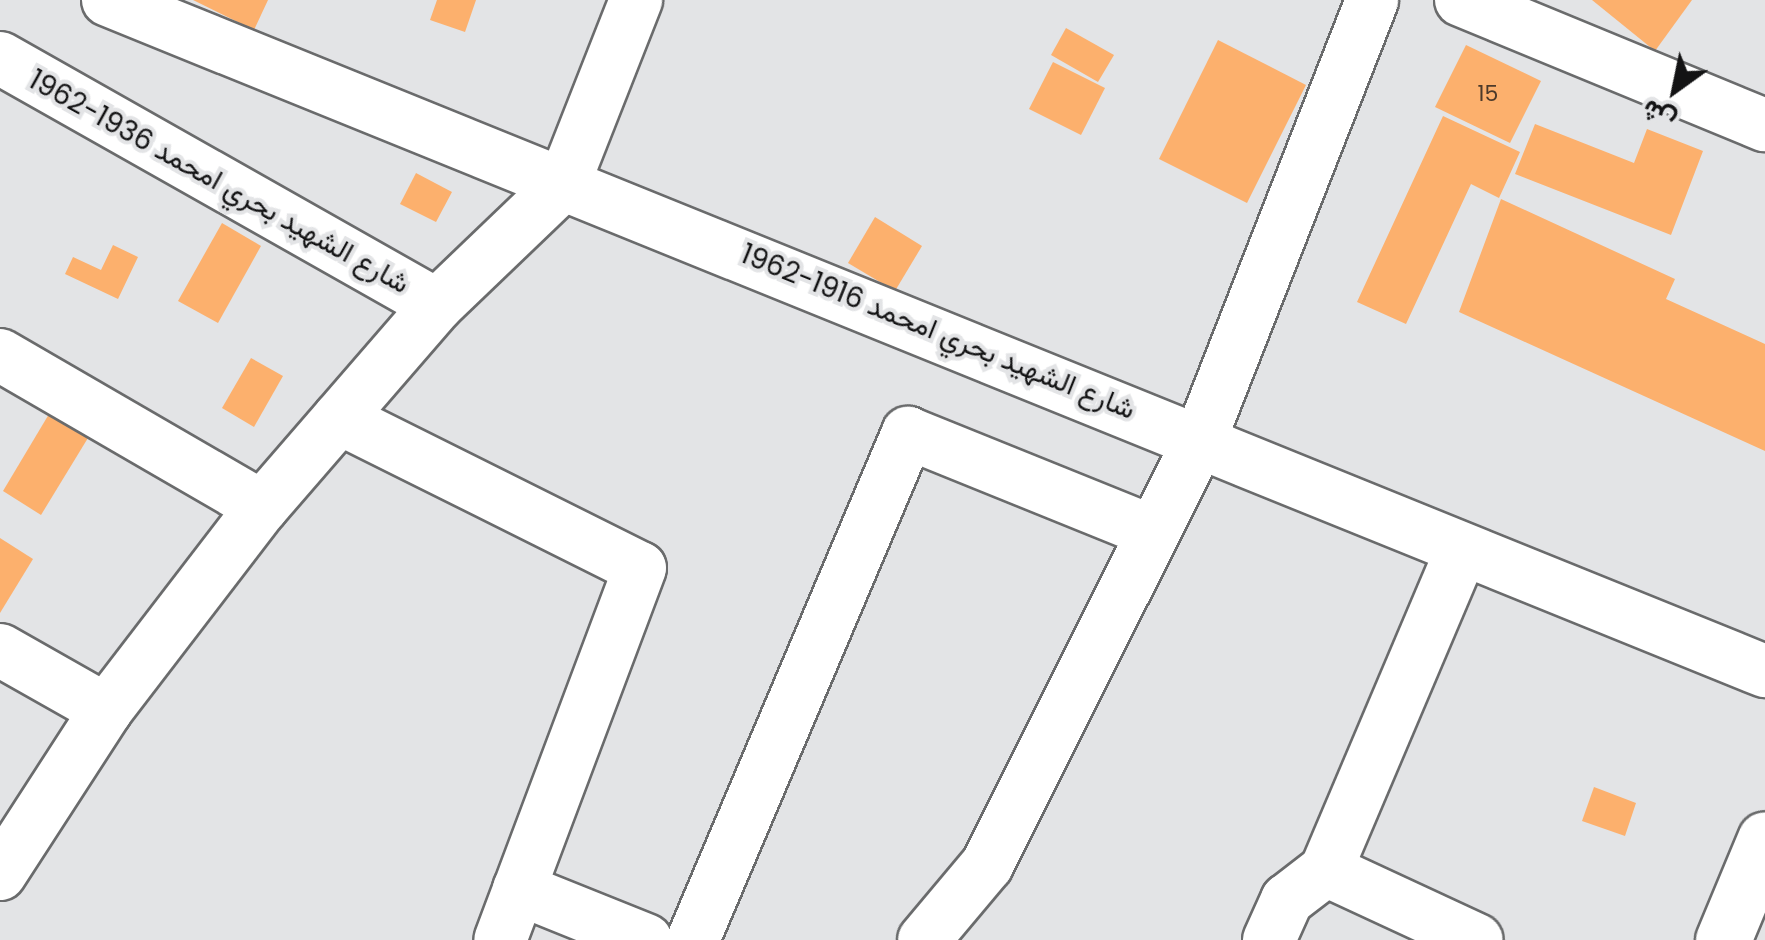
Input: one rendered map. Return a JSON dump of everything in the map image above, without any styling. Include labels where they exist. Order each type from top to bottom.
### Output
[{"type":"main road","points":[[1723,940],[1765,839]]},
{"type":"street","name":"شارع الشهيد بحري امحمد 1916-1962","points":[[108,0],[1200,437],[1462,550],[1765,672]]},
{"type":"street","points":[[0,874],[106,710],[262,507],[438,305],[564,183],[636,0]]},
{"type":"street","points":[[924,940],[987,865],[1200,437],[1372,0]]},
{"type":"street","points":[[1461,0],[1765,125]]},
{"type":"street","name":"شارع الشهيد بحري امحمد 1936-1962","points":[[0,58],[438,305]]},
{"type":"street","points":[[0,355],[262,507]]},
{"type":"street","points":[[339,418],[640,568],[500,940]]},
{"type":"street","points":[[693,940],[908,434],[1153,532]]},
{"type":"street","points":[[1269,940],[1287,900],[1326,870],[1462,550]]},
{"type":"street","points":[[0,650],[106,710]]},
{"type":"street","points":[[1326,870],[1477,940]]},
{"type":"street","points":[[519,889],[646,940]]},
{"type":"building","points":[[193,0],[268,0],[254,30]]},
{"type":"building","points":[[437,0],[476,0],[465,32],[430,20]]},
{"type":"building","points":[[1592,0],[1692,0],[1655,51]]},
{"type":"building","points":[[1066,28],[1114,55],[1098,82],[1051,55]]},
{"type":"building","points":[[1218,40],[1306,85],[1247,203],[1159,159]]},
{"type":"building","points":[[1466,45],[1541,81],[1510,143],[1435,107]]},
{"type":"building","points":[[1053,62],[1105,88],[1081,135],[1029,109]]},
{"type":"building","points":[[1443,116],[1520,152],[1499,198],[1471,184],[1406,324],[1357,302]]},
{"type":"building","points":[[1535,124],[1634,163],[1647,129],[1703,151],[1671,235],[1515,174]]},
{"type":"building","points":[[416,173],[452,192],[436,222],[400,204]]},
{"type":"building","points":[[1501,199],[1675,279],[1666,299],[1765,344],[1765,451],[1459,312]]},
{"type":"building","points":[[875,217],[922,246],[895,291],[848,263]]},
{"type":"building","points":[[222,223],[261,246],[218,323],[178,301]]},
{"type":"building","points":[[113,245],[138,257],[118,299],[65,274],[73,257],[101,270]]},
{"type":"building","points":[[251,358],[283,376],[254,427],[222,408]]},
{"type":"building","points":[[52,409],[91,433],[41,515],[3,491]]},
{"type":"building","points":[[0,538],[33,559],[0,613]]},
{"type":"building","points":[[1594,787],[1636,803],[1625,836],[1582,821]]}]
